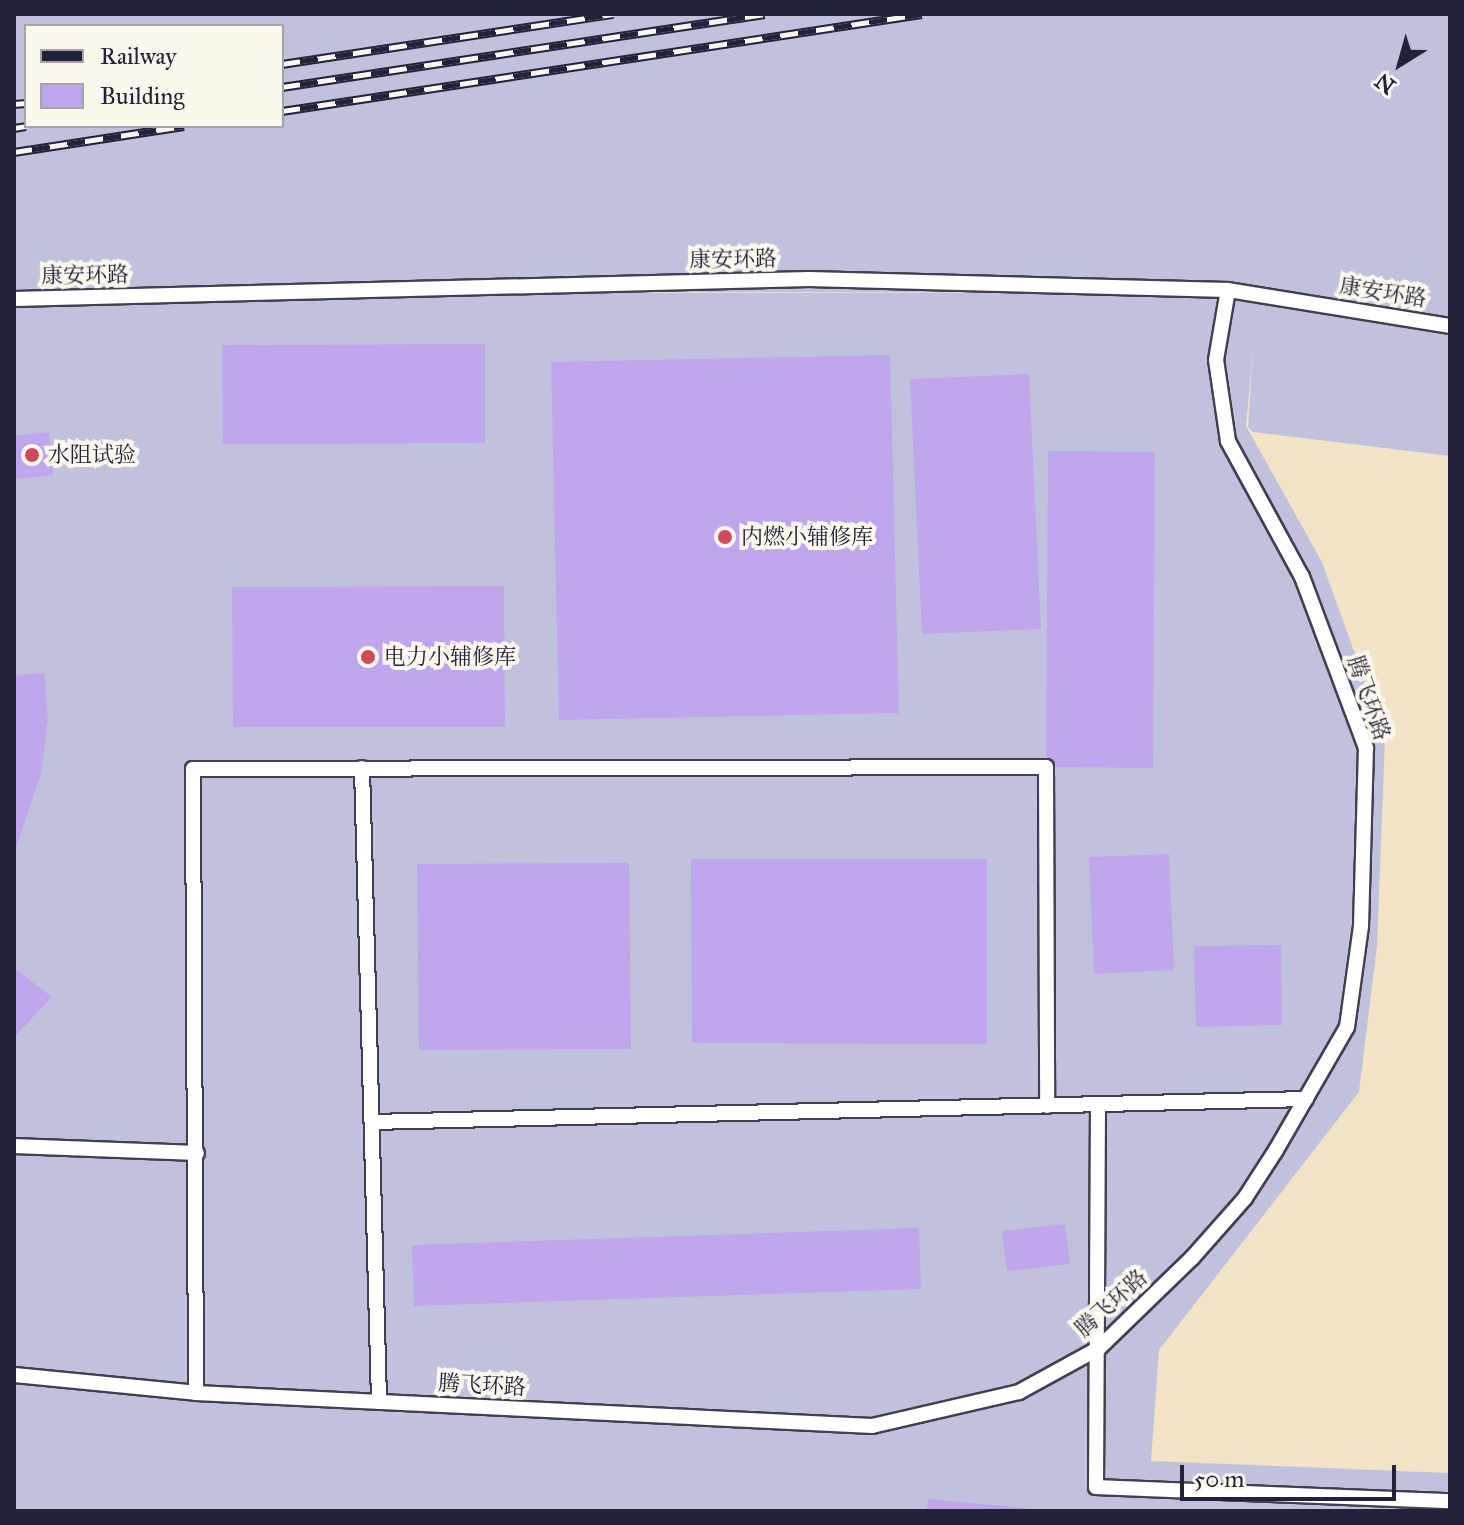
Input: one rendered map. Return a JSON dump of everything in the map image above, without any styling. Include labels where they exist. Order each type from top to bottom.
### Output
[{"type":"lane","name":"康安环路","points":[[14,299],[809,279],[1228,290],[1450,326]]},
{"type":"lane","name":"腾飞环路","points":[[14,1375],[196,1393],[872,1426],[1019,1392],[1099,1348],[1192,1258],[1245,1198],[1347,1027],[1361,926],[1366,748],[1302,577],[1228,441],[1216,360],[1228,290]]},
{"type":"lane","points":[[196,1393],[193,769],[1046,767],[1047,1106]]},
{"type":"lane","points":[[362,768],[379,1402]]},
{"type":"lane","points":[[372,1122],[1306,1099]]},
{"type":"lane","points":[[1098,1105],[1096,1487],[1450,1501]]},
{"type":"lane","points":[[14,1146],[197,1153]]},
{"type":"shaded area","points":[[14,14],[1450,14],[1450,456],[1253,432],[1248,427],[1253,350],[1246,426],[1322,562],[1385,738],[1377,946],[1359,1092],[1159,1350],[1151,1461],[1450,1473],[1450,1511],[14,1511],[14,294],[1257,292],[14,292]]},
{"type":"building","points":[[485,344],[485,443],[223,444],[222,345]]},
{"type":"building","name":"内燃小辅修库","points":[[890,355],[899,713],[559,720],[551,362]]},
{"type":"building","points":[[1029,374],[1041,629],[922,634],[910,379]]},
{"type":"building","name":"水阻试验","points":[[49,432],[53,475],[14,479],[14,436]]},
{"type":"building","points":[[1048,451],[1155,452],[1153,768],[1046,767]]},
{"type":"building","name":"电力小辅修库","points":[[504,586],[505,727],[233,727],[232,587]]},
{"type":"building","points":[[44,673],[48,720],[41,774],[14,853],[14,675]]},
{"type":"building","points":[[1169,854],[1174,970],[1094,974],[1089,857]]},
{"type":"building","points":[[691,859],[987,859],[987,1044],[692,1043]]},
{"type":"building","points":[[629,863],[631,1049],[419,1050],[417,864]]},
{"type":"building","points":[[1281,945],[1282,1025],[1196,1027],[1194,946]]},
{"type":"building","points":[[14,968],[52,997],[14,1037]]},
{"type":"building","points":[[1065,1224],[1070,1264],[1007,1271],[1002,1231]]},
{"type":"building","points":[[919,1228],[921,1289],[414,1306],[412,1245]]},
{"type":"building","points":[[928,1499],[1034,1509],[1034,1511],[927,1511]]},
{"type":"railway","points":[[284,64],[613,14]]},
{"type":"railway","points":[[284,87],[765,14]]},
{"type":"railway","points":[[284,111],[922,14]]},
{"type":"railway","points":[[14,104],[24,103]]},
{"type":"railway","points":[[14,128],[24,126]]},
{"type":"railway","points":[[14,152],[171,128]]},
{"type":"place","name":"水阻试验","points":[[32,455]]},
{"type":"place","name":"内燃小辅修库","points":[[725,537]]},
{"type":"place","name":"电力小辅修库","points":[[368,657]]}]
